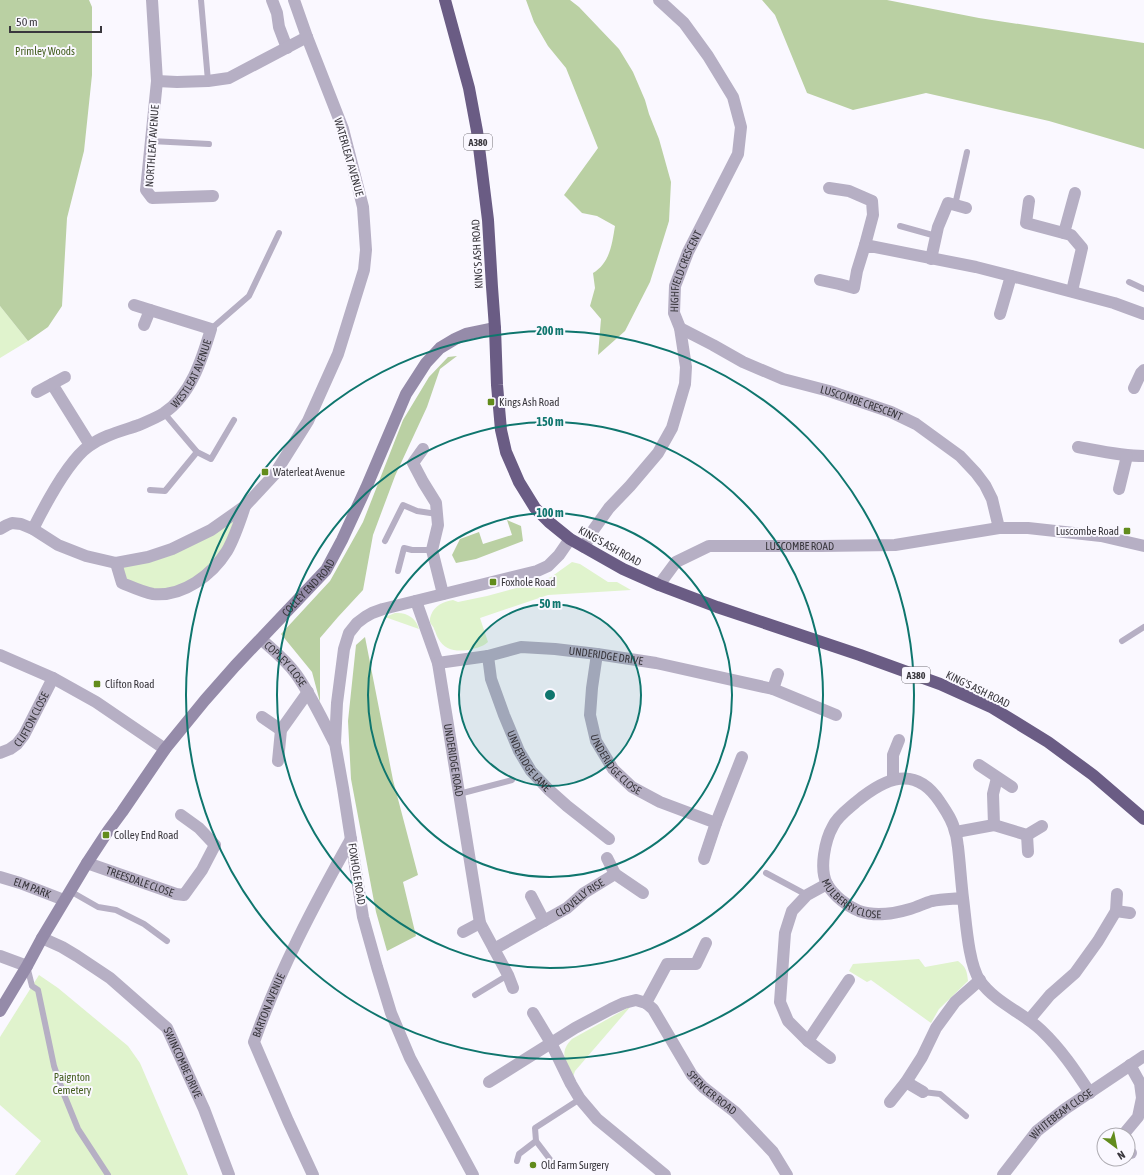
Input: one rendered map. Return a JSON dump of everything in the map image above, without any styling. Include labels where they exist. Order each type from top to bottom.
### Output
[{"type":"highway","name":"KING'S ASH ROAD","points":[[445,0],[469,88],[477,130],[488,220],[501,430],[506,452],[518,482],[535,508],[549,522],[584,548],[623,569],[659,585],[933,681],[991,708],[1048,742],[1093,775],[1144,819]]},
{"type":"street","name":"NORTHLEAT AVENUE","points":[[152,0],[157,81],[146,190],[152,198],[213,196]]},
{"type":"street","points":[[272,0],[286,48]]},
{"type":"street","name":"WATERLEAT AVENUE","points":[[4,527],[12,523],[21,524],[33,529],[58,545],[86,556],[116,563],[148,557],[172,549],[211,530],[246,506],[274,475],[308,421],[338,354],[364,270],[366,250],[363,207],[343,129],[294,0]]},
{"type":"street","name":"HIGHFIELD CRESCENT","points":[[584,548],[608,508],[630,486],[658,453],[672,428],[685,384],[686,367],[680,328],[674,313],[675,286],[688,252],[738,154],[741,127],[733,97],[720,74],[684,23],[659,0]]},
{"type":"street","points":[[157,81],[208,81],[229,78],[307,37]]},
{"type":"street","points":[[820,280],[854,288],[857,271],[873,215],[872,201],[849,191],[829,188]]},
{"type":"street","points":[[1064,233],[1075,193]]},
{"type":"street","points":[[1029,201],[1026,223],[1071,235],[1082,248],[1072,291]]},
{"type":"street","points":[[931,259],[938,227],[948,203],[961,206]]},
{"type":"street","points":[[865,245],[976,267],[1072,291],[1114,303],[1144,314]]},
{"type":"street","points":[[1000,314],[1011,276]]},
{"type":"street","name":"WESTLEAT AVENUE","points":[[33,529],[62,479],[81,452],[105,437],[149,421],[164,413],[172,406],[186,388],[199,363],[211,329],[134,305]]},
{"type":"street","points":[[144,325],[150,310]]},
{"type":"street","name":"COLLEY END ROAD","points":[[0,1011],[28,966],[42,938],[87,863],[165,749],[205,700],[326,570],[342,540],[366,488],[406,394],[426,363],[440,348],[454,339],[466,334],[495,328]]},
{"type":"street","name":"LUSCOMBE CRESCENT","points":[[680,328],[743,362],[784,379],[829,391],[877,407],[916,424],[960,456],[976,473],[985,485],[992,499],[999,528]]},
{"type":"street","points":[[1134,388],[1141,372],[1144,370]]},
{"type":"street","points":[[37,392],[65,377]]},
{"type":"street","points":[[52,384],[90,445]]},
{"type":"street","points":[[1078,447],[1127,456],[1144,456]]},
{"type":"street","points":[[423,449],[413,463],[436,503],[438,525],[432,550],[443,594]]},
{"type":"street","points":[[1119,489],[1127,456]]},
{"type":"street","name":"WATERLEAT AVENUE","points":[[116,563],[122,583],[140,591],[154,594],[170,593],[187,588],[202,578],[218,563],[227,550],[246,506]]},
{"type":"street","points":[[0,514],[4,527]]},
{"type":"street","name":"LUSCOMBE ROAD","points":[[659,585],[676,562],[709,546],[821,546],[895,544],[999,528],[1028,528],[1101,536],[1144,546]]},
{"type":"street","name":"FOXHOLE ROAD","points":[[473,1175],[410,1058],[391,1013],[376,968],[363,917],[335,743],[337,703],[344,649],[349,633],[357,623],[372,612],[537,571],[548,566],[559,555],[570,539]]},
{"type":"street","name":"UNDERIDGE ROAD","points":[[416,601],[438,663],[480,923],[508,975],[513,988]]},
{"type":"street","name":"COPLEY CLOSE","points":[[261,639],[296,673],[308,692],[335,743]]},
{"type":"street","name":"UNDERIDGE DRIVE","points":[[438,663],[488,656],[522,647],[597,654],[656,663],[773,689],[836,715]]},
{"type":"street","name":"UNDERIDGE CLOSE","points":[[597,654],[590,715],[596,741],[613,769],[632,787],[660,802],[716,823]]},
{"type":"street","points":[[0,655],[53,678],[96,702],[165,749]]},
{"type":"street","name":"UNDERIDGE LANE","points":[[488,656],[491,679],[504,715],[519,751],[531,771],[563,801],[609,839]]},
{"type":"street","points":[[773,689],[778,674]]},
{"type":"street","name":"CLIFTON CLOSE","points":[[0,753],[17,744],[24,735],[53,678]]},
{"type":"street","name":"COPLEY CLOSE","points":[[278,761],[281,730],[308,692]]},
{"type":"street","points":[[262,717],[281,730]]},
{"type":"street","points":[[898,740],[893,755],[893,779],[907,778],[919,782],[930,789],[946,810],[956,832],[967,936],[973,963],[980,980],[998,1000],[1041,1030],[1063,1053],[1090,1093]]},
{"type":"street","points":[[704,859],[716,823],[742,757]]},
{"type":"street","points":[[979,765],[1012,787]]},
{"type":"street","points":[[994,826],[993,794],[997,778]]},
{"type":"street","name":"MULBERRY CLOSE","points":[[893,779],[863,796],[833,824],[827,838],[824,854],[824,868],[827,884],[838,898],[859,911],[873,914],[889,915],[932,901],[963,898]]},
{"type":"street","name":"TREESDALE CLOSE","points":[[87,863],[184,896],[202,870],[215,845],[199,828],[181,815]]},
{"type":"street","points":[[956,832],[994,826],[1027,835],[1042,826]]},
{"type":"street","points":[[1027,835],[1028,852]]},
{"type":"street","name":"BARTON AVENUE","points":[[313,1175],[288,1122],[254,1042],[265,1011],[297,940],[323,888],[351,840]]},
{"type":"street","name":"CLOVELLY RISE","points":[[607,858],[615,874],[643,893]]},
{"type":"street","name":"CLOVELLY RISE","points":[[494,949],[567,908],[584,893],[615,874]]},
{"type":"street","name":"ELM PARK","points":[[0,877],[67,895]]},
{"type":"street","points":[[827,884],[807,895],[792,911],[784,934],[780,1002],[788,1021],[808,1041],[830,1058]]},
{"type":"street","points":[[1028,1020],[1050,995],[1076,973],[1116,911],[1117,894]]},
{"type":"street","name":"CLOVELLY RISE","points":[[531,896],[544,921]]},
{"type":"street","points":[[1116,911],[1130,913]]},
{"type":"street","points":[[463,932],[480,923]]},
{"type":"street","name":"SWINCOMBE DRIVE","points":[[42,938],[62,947],[110,978],[167,1028],[204,1109],[228,1175]]},
{"type":"street","points":[[489,1082],[575,1028],[624,1003],[636,1000],[646,1003],[667,964],[696,964],[706,943]]},
{"type":"street","points":[[0,956],[28,966]]},
{"type":"street","points":[[808,1041],[849,980]]},
{"type":"street","points":[[890,1102],[906,1082],[922,1057],[936,1028],[956,1002],[980,980]]},
{"type":"street","name":"SPENCER ROAD","points":[[646,1003],[653,1010],[692,1075],[703,1087],[735,1112],[773,1152],[788,1175]]},
{"type":"street","points":[[533,1013],[551,1043],[580,1099],[597,1119],[665,1175]]},
{"type":"street","name":"WHITEBEAM CLOSE","points":[[1003,1175],[1037,1131],[1065,1109],[1144,1056]]},
{"type":"street","points":[[1129,1127],[1138,1117],[1142,1098],[1140,1083],[1130,1065]]},
{"type":"street","points":[[906,1082],[923,1092]]},
{"type":"lane","points":[[201,0],[208,81]]},
{"type":"lane","points":[[151,141],[209,144]]},
{"type":"lane","points":[[961,206],[967,152]]},
{"type":"lane","points":[[900,226],[936,236]]},
{"type":"lane","points":[[211,329],[249,296],[280,233]]},
{"type":"lane","points":[[1129,282],[1144,289]]},
{"type":"lane","points":[[164,413],[197,452],[211,459],[234,420]]},
{"type":"lane","points":[[150,490],[166,491],[197,452]]},
{"type":"lane","points":[[385,541],[402,505],[417,511],[437,514]]},
{"type":"lane","points":[[398,571],[404,548],[412,550],[432,550]]},
{"type":"lane","points":[[1122,641],[1144,627]]},
{"type":"lane","points":[[458,794],[512,780]]},
{"type":"lane","points":[[766,873],[807,895]]},
{"type":"lane","points":[[67,895],[98,907],[116,910],[144,924],[167,941]]},
{"type":"lane","points":[[28,966],[32,986],[38,990],[54,1066],[63,1092],[78,1129],[108,1175]]},
{"type":"lane","points":[[476,995],[508,975]]},
{"type":"lane","points":[[923,1092],[940,1094],[966,1116]]},
{"type":"lane","points":[[552,1162],[536,1141],[535,1128],[580,1099]]},
{"type":"lane","points":[[517,1161],[519,1154],[536,1141]]},
{"type":"green space","name":"Primley Woods","points":[[0,0],[89,0],[92,7],[92,75],[84,151],[67,218],[62,306],[48,327],[28,341],[0,306]]},
{"type":"green space","points":[[526,0],[570,0],[579,7],[619,49],[633,72],[645,100],[659,139],[671,182],[669,221],[650,282],[625,331],[598,355],[601,319],[590,306],[595,288],[593,273],[599,269],[607,258],[615,226],[597,216],[582,213],[564,195],[598,148],[566,68],[548,46],[534,22]]},
{"type":"green space","points":[[762,0],[887,0],[979,18],[1144,43],[1144,149],[1049,121],[926,93],[853,110],[807,93],[775,15]]},
{"type":"green space","points":[[0,306],[28,341],[0,358]]},
{"type":"green space","points":[[457,356],[440,369],[427,407],[395,476],[373,535],[363,590],[320,638],[320,702],[312,672],[281,634],[330,581],[363,522],[403,420],[429,377],[448,357]]},
{"type":"green space","points":[[245,506],[219,563],[170,593],[122,583],[116,563],[148,557]]},
{"type":"green space","points":[[507,520],[521,526],[523,541],[476,559],[456,563],[452,555],[460,539],[479,532],[483,544],[512,535]]},
{"type":"green space","points":[[572,562],[580,564],[608,582],[617,582],[631,590],[548,595],[480,618],[488,642],[468,650],[458,651],[445,646],[441,643],[430,623],[431,615],[437,606],[443,603],[453,600],[458,602],[487,596],[538,582],[551,577]]},
{"type":"green space","points":[[395,613],[410,616],[416,622],[419,629],[385,617]]},
{"type":"green space","points":[[365,637],[393,780],[418,875],[403,882],[416,936],[387,951],[376,912],[351,779],[348,721],[356,645]]},
{"type":"green space","points":[[919,959],[925,967],[958,961],[963,965],[967,974],[968,981],[939,1009],[931,1023],[871,980],[867,982],[849,971],[853,964]]},
{"type":"green space","name":"Paignton Cemetery","points":[[39,975],[58,988],[128,1046],[140,1063],[188,1175],[15,1175],[41,1141],[0,1105],[0,1037]]},
{"type":"green space","points":[[631,1006],[575,1071],[573,1077],[566,1062],[564,1053],[572,1039]]},
{"type":"place","name":"Kings Ash Road","points":[[491,402]]},
{"type":"place","name":"Waterleat Avenue","points":[[265,472]]},
{"type":"place","name":"Luscombe Road","points":[[1127,531]]},
{"type":"place","name":"Foxhole Road","points":[[493,582]]},
{"type":"place","name":"Clifton Road","points":[[97,684]]},
{"type":"place","name":"Colley End Road","points":[[106,835]]},
{"type":"place","name":"Old Farm Surgery","points":[[533,1165]]}]
